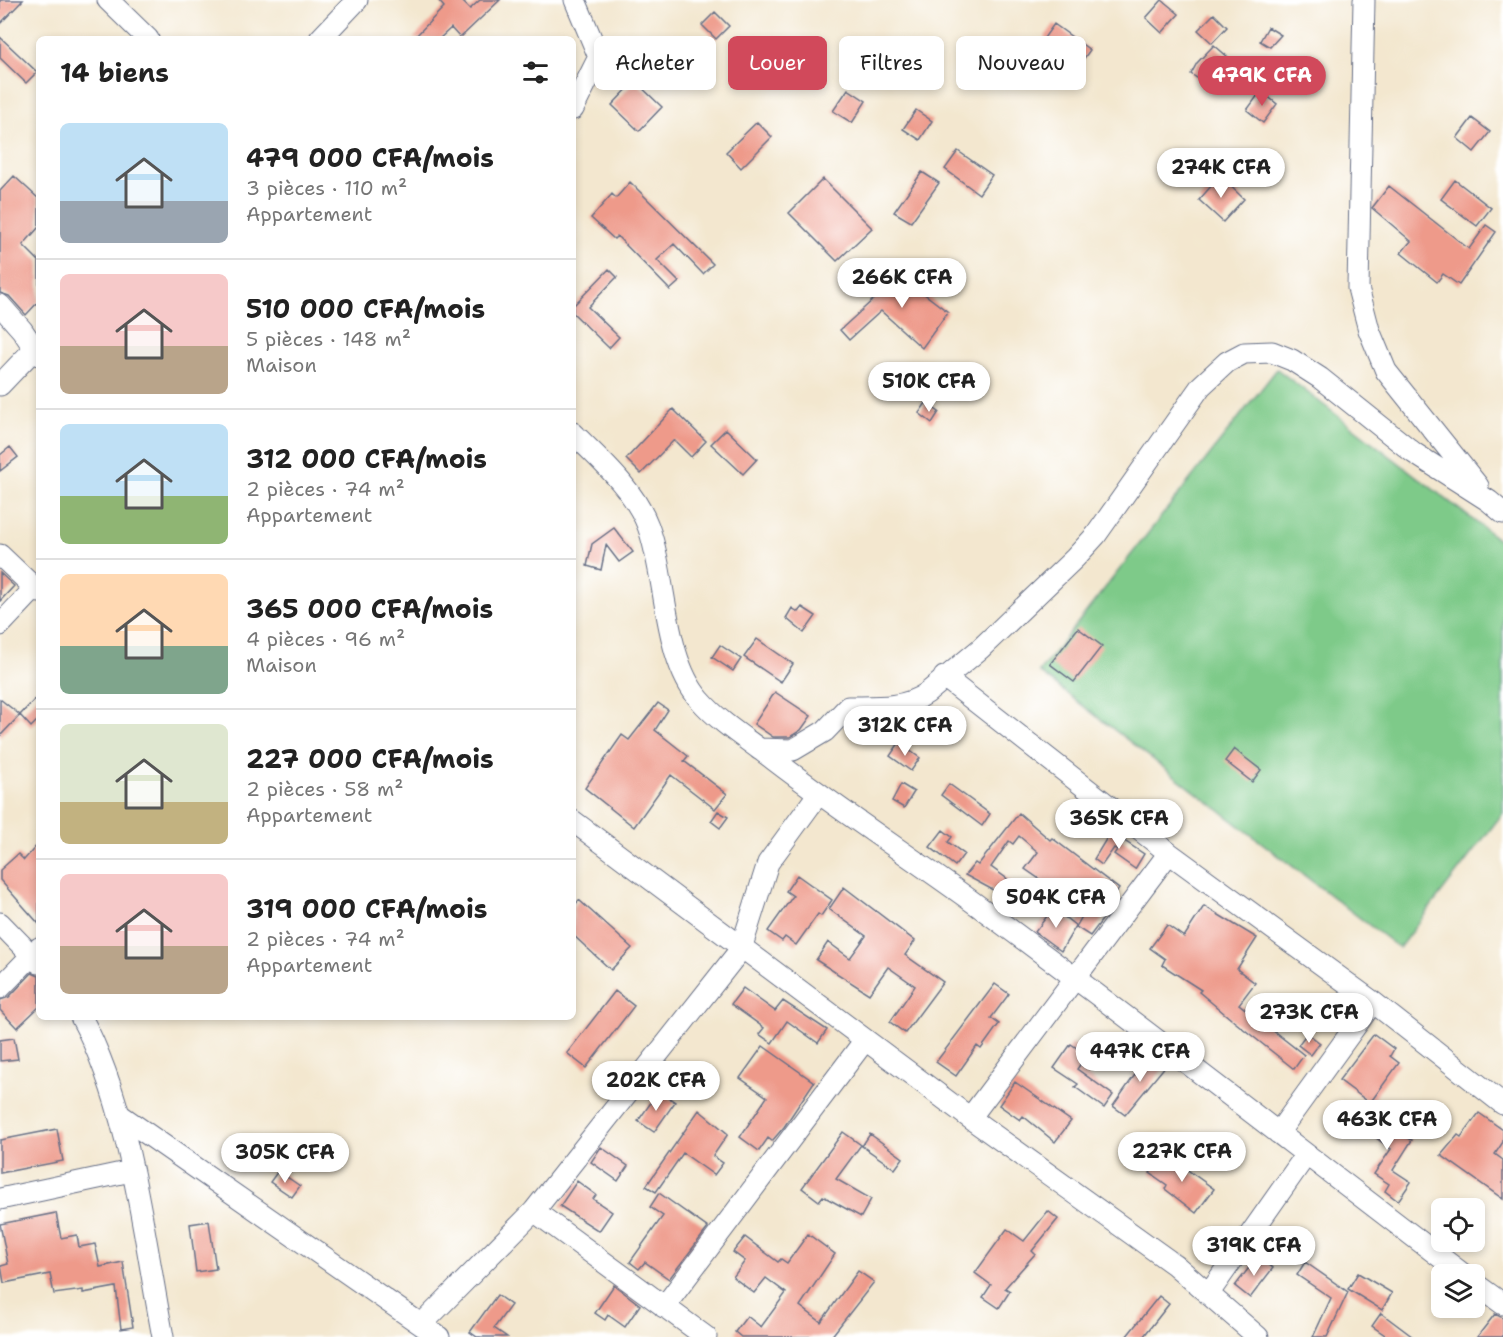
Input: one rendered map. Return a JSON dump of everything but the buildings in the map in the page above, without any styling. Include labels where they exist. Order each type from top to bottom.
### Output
[{"type":"street","points":[[108,0],[145,36]]},
{"type":"street","points":[[323,36],[357,0]]},
{"type":"street","points":[[575,0],[599,57],[576,103]]},
{"type":"street","points":[[1364,0],[1358,288],[1369,330],[1386,371],[1496,507]]},
{"type":"street","points":[[0,305],[36,349]]},
{"type":"street","points":[[0,385],[36,351]]},
{"type":"street","points":[[759,749],[793,750],[825,731],[848,707],[878,708],[918,699],[980,649],[1096,535],[1210,376],[1244,353],[1272,352],[1292,360],[1320,378],[1414,453],[1496,507]]},
{"type":"street","points":[[576,436],[622,484],[645,520],[683,672],[692,690],[714,714],[819,793],[970,901],[1450,1264]]},
{"type":"street","points":[[0,555],[36,589]]},
{"type":"street","points":[[0,625],[36,591]]},
{"type":"street","points":[[944,677],[1169,853],[1373,1002],[1503,1104]]},
{"type":"street","points":[[422,1324],[534,1211],[741,949],[768,863],[819,793]]},
{"type":"street","points":[[576,823],[741,949],[970,1118],[1175,1265],[1209,1293],[1252,1335]]},
{"type":"street","points":[[970,1118],[1169,853]]},
{"type":"street","points":[[0,923],[36,955],[0,988]]},
{"type":"street","points":[[1278,1133],[1373,1002]]},
{"type":"street","points":[[82,1020],[103,1063],[120,1115],[163,1337]]},
{"type":"street","points":[[664,1306],[865,1040]]},
{"type":"street","points":[[120,1115],[440,1337]]},
{"type":"street","points":[[1209,1293],[1306,1155]]},
{"type":"street","points":[[0,1199],[131,1172]]},
{"type":"street","points":[[534,1211],[706,1337]]},
{"type":"street","points":[[1485,1291],[1503,1304]]},
{"type":"green space","points":[[1277,369],[1503,543],[1503,813],[1399,948],[1039,672]]}]
